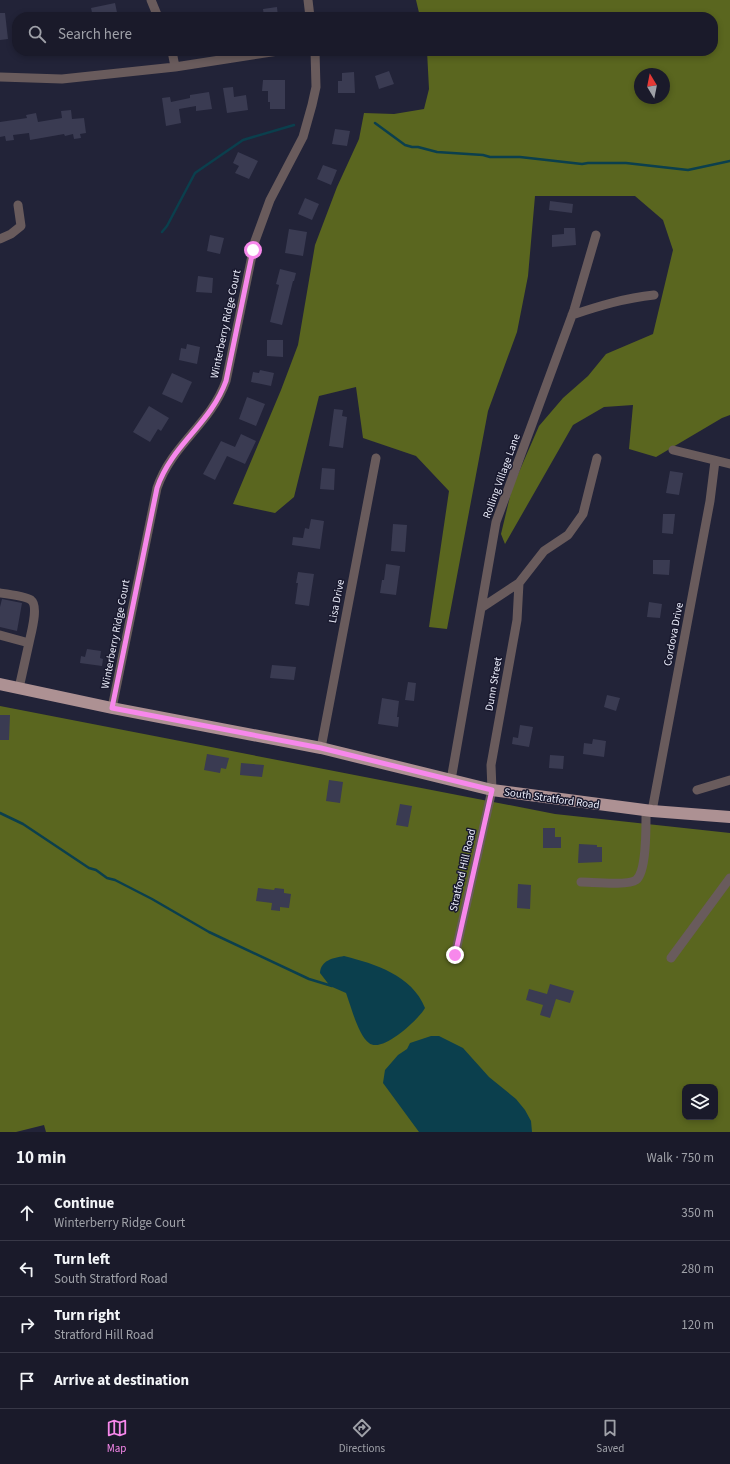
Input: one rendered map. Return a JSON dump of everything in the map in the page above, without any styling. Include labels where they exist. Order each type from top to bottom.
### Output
[{"type":"main road","name":"South Stratford Road","points":[[0,684],[112,708],[321,748],[492,790],[649,811],[730,817]]},
{"type":"street","points":[[151,0],[156,12]]},
{"type":"street","points":[[308,0],[309,12]]},
{"type":"street","points":[[173,56],[175,67]]},
{"type":"street","points":[[0,77],[62,79],[175,67],[246,56]]},
{"type":"street","name":"Winterberry Ridge Court","points":[[112,708],[157,488],[161,477],[172,458],[206,418],[221,393],[226,381],[257,235],[270,200],[303,137],[312,105],[316,87],[315,56]]},
{"type":"street","points":[[0,239],[11,234],[21,226],[18,205]]},
{"type":"street","name":"Rolling Village Lane","points":[[451,780],[496,522],[572,315],[596,235]]},
{"type":"street","points":[[572,315],[605,304],[635,297],[654,296]]},
{"type":"street","points":[[672,450],[730,464]]},
{"type":"street","name":"Lisa Drive","points":[[321,748],[376,458]]},
{"type":"street","points":[[481,608],[519,583],[544,551],[568,535],[583,514],[597,458]]},
{"type":"street","name":"Cordova Drive","points":[[581,882],[626,883],[636,880],[641,873],[649,811],[710,501],[715,461]]},
{"type":"street","name":"Dunn Street","points":[[492,790],[491,765],[517,620],[519,583]]},
{"type":"street","points":[[0,592],[30,600],[34,604],[35,610],[19,688]]},
{"type":"street","points":[[0,636],[29,643]]},
{"type":"street","points":[[697,790],[730,780]]},
{"type":"street","name":"Stratford Hill Road","points":[[455,955],[492,790]]},
{"type":"street","points":[[671,958],[730,878]]},
{"type":"green space","points":[[416,0],[730,0],[730,415],[722,418],[656,457],[629,449],[633,405],[604,407],[573,425],[505,544],[501,534],[512,488],[539,426],[563,398],[588,376],[606,354],[653,334],[673,250],[663,220],[635,196],[535,196],[528,276],[517,332],[488,411],[447,629],[429,627],[449,491],[416,456],[363,438],[356,387],[319,396],[294,497],[275,513],[233,504],[281,390],[298,345],[315,245],[337,187],[359,139],[364,113],[394,114],[424,109],[429,89],[427,56],[718,56],[718,12],[419,12]]},
{"type":"green space","points":[[0,706],[555,814],[730,833],[730,1132],[46,1132],[44,1125],[16,1132],[0,1132]]},
{"type":"water","points":[[344,956],[380,967],[402,979],[411,987],[425,1008],[416,1020],[391,1040],[375,1045],[369,1043],[361,1034],[346,993],[330,986],[320,973],[325,962]]},
{"type":"water","points":[[431,1036],[439,1036],[463,1048],[489,1077],[516,1099],[525,1110],[531,1121],[532,1132],[419,1132],[383,1083],[385,1070],[398,1055],[407,1049],[410,1043]]},
{"type":"building","points":[[115,3],[117,12],[92,12],[91,8]]},
{"type":"building","points":[[277,7],[278,12],[263,12],[263,9]]},
{"type":"building","points":[[0,13],[5,13],[8,39],[0,40]]},
{"type":"building","points":[[389,71],[394,84],[379,89],[375,76]]},
{"type":"building","points":[[354,72],[355,93],[338,93],[338,81],[342,81],[342,73]]},
{"type":"building","points":[[263,80],[285,80],[285,109],[270,109],[270,102],[268,102],[268,91],[262,91]]},
{"type":"building","points":[[233,87],[234,97],[246,95],[248,110],[227,113],[223,88]]},
{"type":"building","points":[[209,92],[212,109],[196,111],[196,106],[179,109],[181,123],[166,126],[162,98],[170,97],[171,102],[190,98],[190,95]]},
{"type":"building","points":[[71,110],[72,119],[84,118],[86,133],[80,134],[81,138],[74,139],[73,134],[65,136],[64,134],[30,140],[29,133],[13,135],[14,140],[6,141],[5,136],[0,137],[0,122],[27,118],[26,115],[36,113],[38,122],[62,118],[61,111]]},
{"type":"building","points":[[335,129],[350,131],[347,146],[332,144]]},
{"type":"building","points":[[238,152],[258,161],[249,179],[235,173],[239,166],[233,163]]},
{"type":"building","points":[[323,165],[337,170],[331,185],[317,179]]},
{"type":"building","points":[[305,198],[319,204],[312,220],[298,214]]},
{"type":"building","points":[[550,201],[573,204],[572,213],[549,210]]},
{"type":"building","points":[[564,228],[575,228],[576,245],[552,247],[552,235],[564,234]]},
{"type":"building","points":[[289,229],[307,232],[303,256],[285,253]]},
{"type":"building","points":[[210,235],[224,238],[220,254],[207,251]]},
{"type":"building","points":[[280,269],[296,273],[282,325],[270,322],[279,285],[276,284]]},
{"type":"building","points":[[198,276],[213,278],[212,293],[196,292]]},
{"type":"building","points":[[267,340],[283,340],[283,357],[267,356]]},
{"type":"building","points":[[187,344],[200,347],[197,364],[179,360],[181,348],[186,349]]},
{"type":"building","points":[[260,370],[274,373],[271,386],[251,382],[253,372],[259,373]]},
{"type":"building","points":[[172,373],[192,382],[182,403],[162,394]]},
{"type":"building","points":[[247,397],[265,404],[256,426],[239,419]]},
{"type":"building","points":[[149,406],[169,418],[161,431],[158,429],[150,442],[133,432]]},
{"type":"building","points":[[334,409],[343,410],[342,416],[347,417],[343,448],[329,446]]},
{"type":"building","points":[[241,434],[256,441],[245,464],[227,456],[215,480],[203,474],[221,441],[235,447]]},
{"type":"building","points":[[322,468],[335,469],[334,490],[320,489]]},
{"type":"building","points":[[670,471],[683,473],[679,495],[666,493]]},
{"type":"building","points":[[663,514],[675,514],[673,534],[662,533]]},
{"type":"building","points":[[311,519],[324,521],[320,549],[292,545],[293,537],[303,538],[305,528],[309,529]]},
{"type":"building","points":[[393,524],[407,525],[405,552],[391,551]]},
{"type":"building","points":[[653,560],[670,560],[669,575],[653,574]]},
{"type":"building","points":[[386,564],[400,566],[396,595],[380,593],[382,580],[384,580]]},
{"type":"building","points":[[298,572],[314,574],[309,606],[295,604]]},
{"type":"building","points":[[2,599],[22,603],[17,631],[0,627],[0,607]]},
{"type":"building","points":[[649,602],[662,604],[660,618],[647,617]]},
{"type":"building","points":[[87,649],[101,651],[100,658],[103,659],[102,666],[80,663],[81,656],[85,657]]},
{"type":"building","points":[[272,665],[296,667],[294,680],[270,678]]},
{"type":"building","points":[[408,682],[416,683],[414,701],[405,700]]},
{"type":"building","points":[[607,695],[620,698],[616,711],[604,707]]},
{"type":"building","points":[[382,698],[399,701],[397,717],[399,717],[398,727],[378,724]]},
{"type":"building","points":[[0,715],[10,715],[9,740],[0,740]]},
{"type":"building","points":[[520,725],[533,727],[529,747],[512,744],[513,737],[518,738]]},
{"type":"building","points":[[593,739],[606,741],[604,757],[583,754],[584,743],[592,744]]},
{"type":"building","points":[[207,754],[229,758],[226,769],[221,768],[220,773],[204,770]]},
{"type":"building","points":[[550,755],[564,756],[563,769],[549,768]]},
{"type":"building","points":[[241,763],[264,765],[262,777],[240,775]]},
{"type":"building","points":[[329,780],[343,782],[340,803],[326,801]]},
{"type":"building","points":[[400,804],[412,806],[408,827],[396,825]]},
{"type":"building","points":[[543,828],[555,828],[555,837],[561,837],[561,848],[543,848]]},
{"type":"building","points":[[579,844],[597,845],[597,847],[602,847],[602,862],[578,863]]},
{"type":"building","points":[[518,884],[531,885],[530,909],[517,908]]},
{"type":"building","points":[[258,888],[274,890],[275,888],[284,889],[284,893],[291,894],[289,908],[280,907],[280,911],[271,910],[272,903],[256,901]]},
{"type":"building","points":[[550,984],[574,991],[570,1003],[556,999],[550,1018],[540,1015],[543,1005],[526,1000],[529,989],[547,994]]},
{"type":"waterway","points":[[375,123],[405,145],[437,152],[483,155],[490,157],[520,157],[582,164],[626,163],[688,170],[730,161]]},
{"type":"waterway","points":[[162,232],[167,226],[195,173],[243,140],[294,125]]},
{"type":"waterway","points":[[0,813],[23,824],[89,868],[96,870],[107,878],[115,880],[152,899],[209,932],[309,979],[332,986]]},
{"type":"route","points":[[253,250],[226,381],[221,393],[206,418],[179,448],[166,467],[157,488],[112,708],[321,748],[492,790],[455,955]]}]
